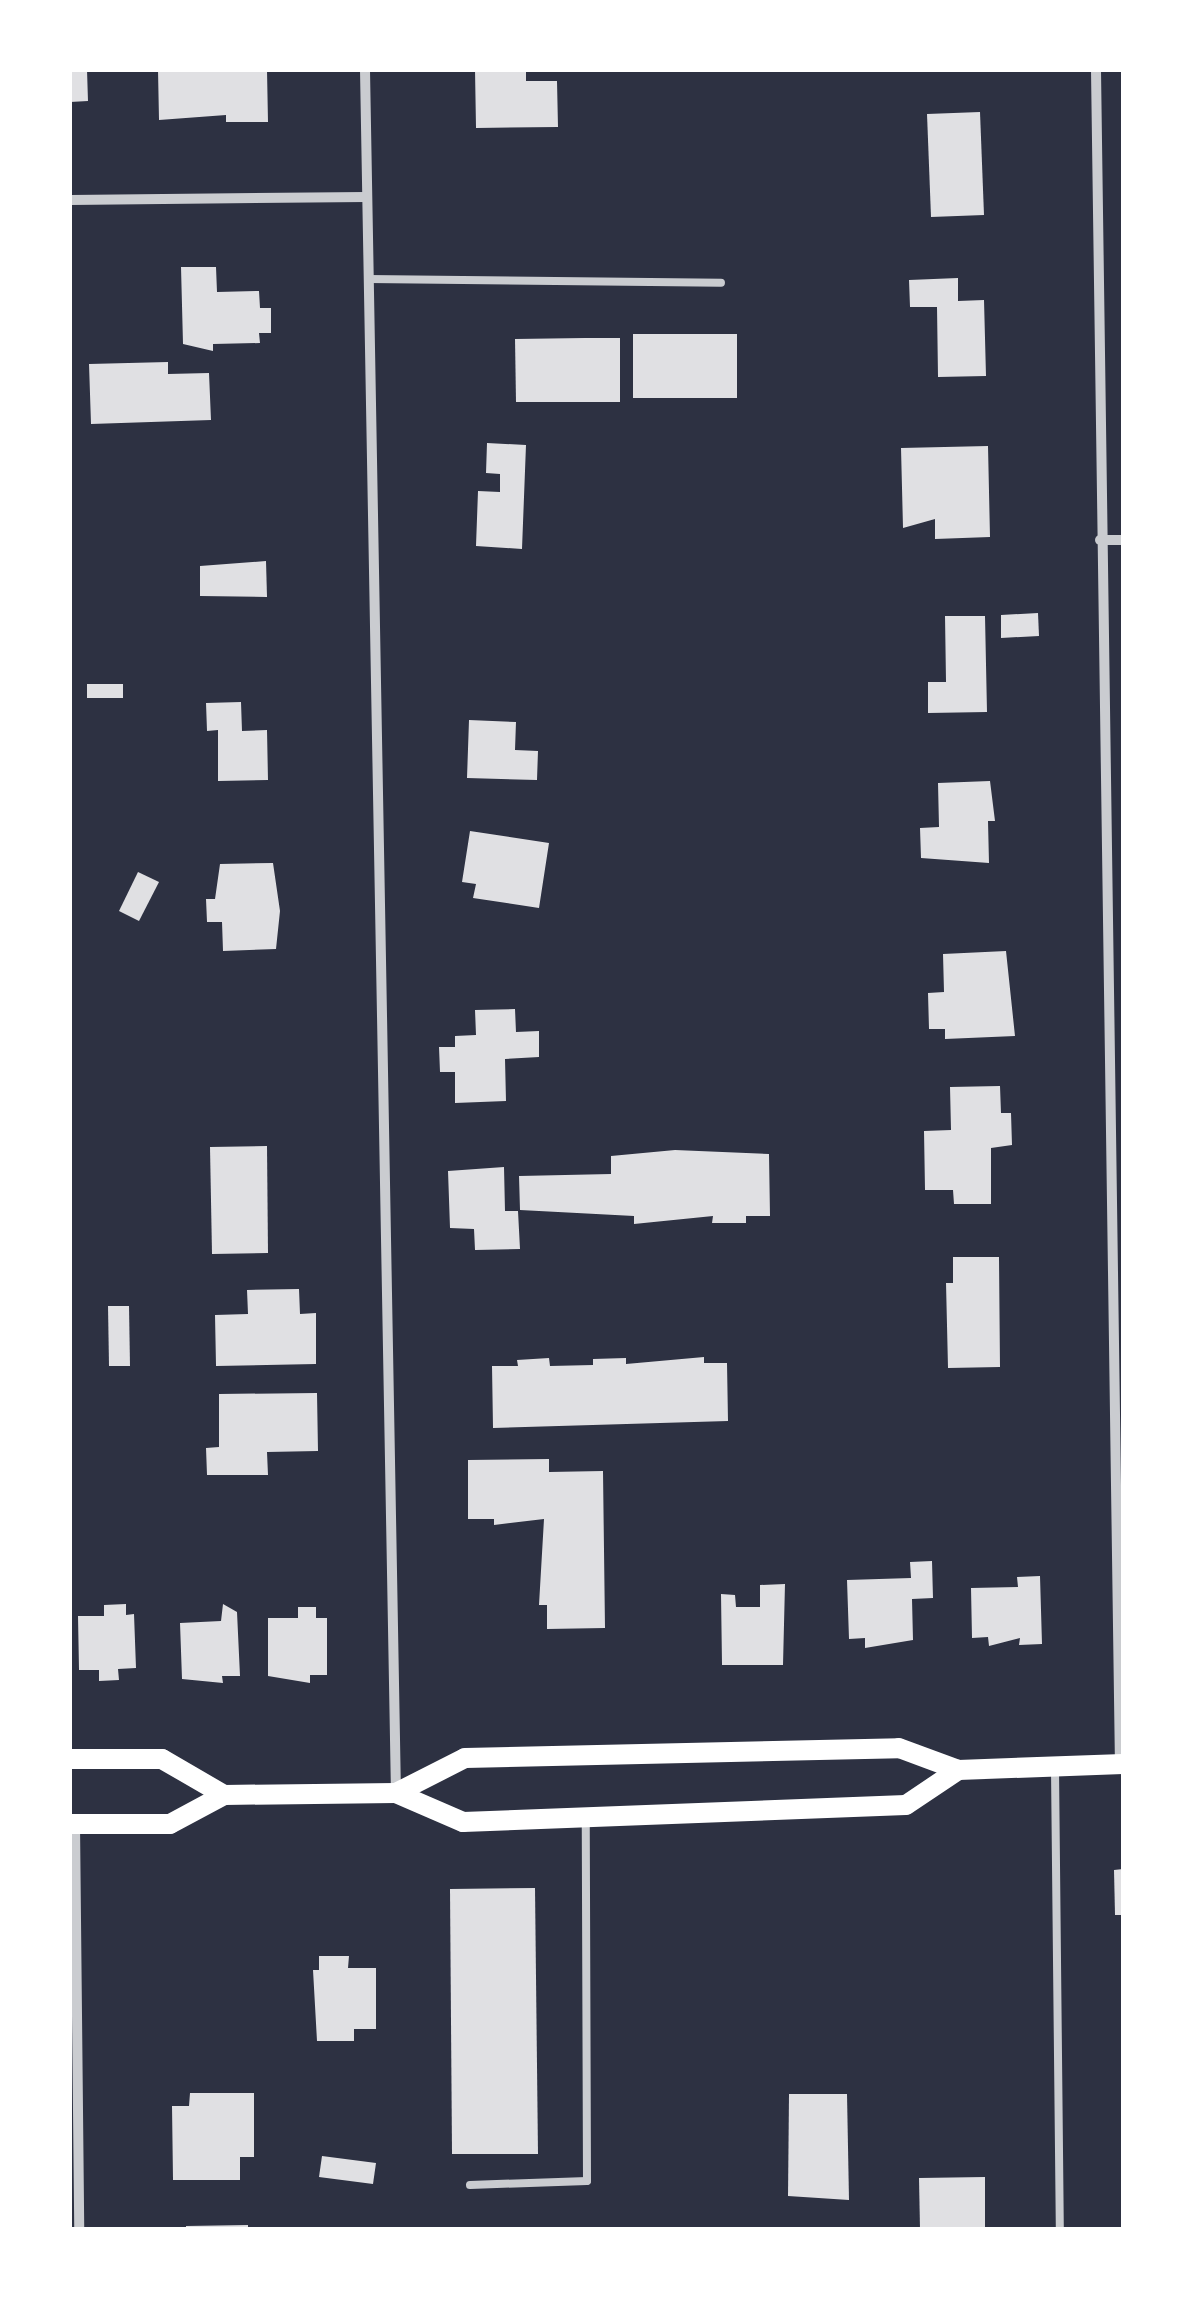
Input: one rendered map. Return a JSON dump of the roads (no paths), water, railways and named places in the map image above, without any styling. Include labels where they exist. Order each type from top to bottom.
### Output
[{"type":"main road","points":[[396,1793],[465,1758],[899,1748],[958,1770],[1121,1764]]},
{"type":"main road","points":[[70,1759],[162,1759],[224,1795]]},
{"type":"main road","points":[[73,1824],[170,1824],[224,1795],[396,1793],[463,1822],[906,1805],[958,1770]]},
{"type":"street","points":[[365,70],[396,1793]]},
{"type":"street","points":[[1096,70],[1121,1764]]},
{"type":"street","points":[[70,200],[366,197]]},
{"type":"street","points":[[1100,540],[1123,540]]},
{"type":"street","points":[[73,1824],[78,2229]]},
{"type":"lane","points":[[368,278],[722,283]]},
{"type":"lane","points":[[1055,1766],[1060,2229]]},
{"type":"lane","points":[[470,2185],[588,2182],[586,1818]]}]
